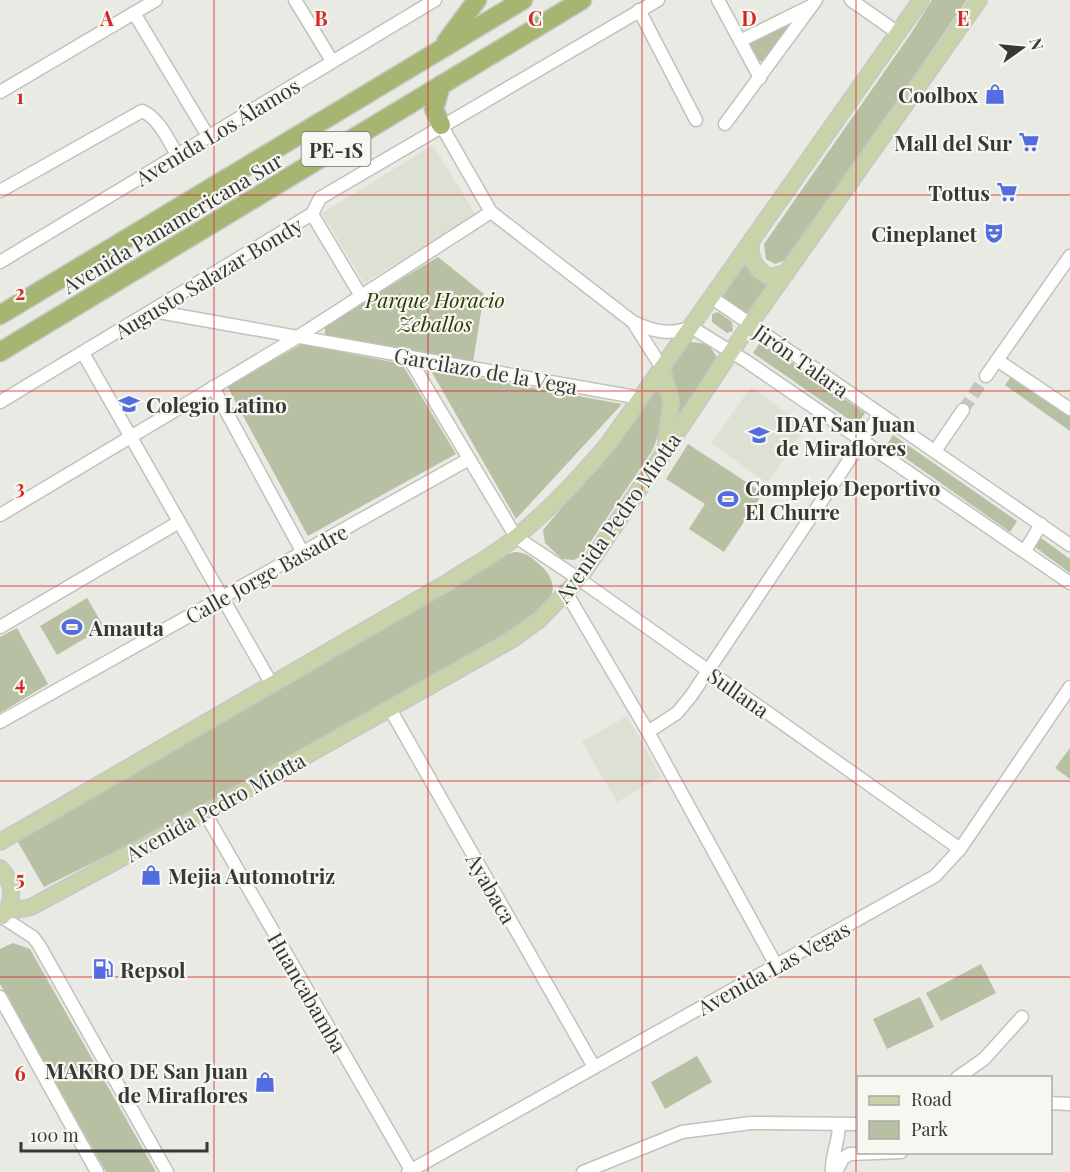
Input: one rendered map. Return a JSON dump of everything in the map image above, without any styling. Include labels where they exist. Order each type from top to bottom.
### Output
[{"type":"highway","points":[[439,51],[477,0]]},
{"type":"highway","points":[[493,18],[506,0]]},
{"type":"highway","name":"Avenida Panamericana Sur","points":[[2,313],[523,0]]},
{"type":"highway","name":"Avenida Panamericana Sur","points":[[0,352],[582,0]]},
{"type":"highway","points":[[441,85],[434,104],[441,125]]},
{"type":"main road","points":[[0,842],[448,582],[516,537],[573,485],[609,444],[921,0]]},
{"type":"main road","name":"Avenida Pedro Miotta","points":[[3,916],[31,907],[205,813],[513,639],[539,620],[567,594],[750,324],[979,0]]},
{"type":"main road","points":[[752,240],[749,249],[757,268],[770,277],[786,273]]},
{"type":"main road","points":[[662,368],[671,401],[665,450]]},
{"type":"main road","points":[[2,867],[12,892],[3,916]]},
{"type":"street","points":[[0,92],[156,0]]},
{"type":"street","points":[[296,0],[332,61]]},
{"type":"street","name":"Avenida Los Álamos","points":[[0,262],[435,0]]},
{"type":"street","name":"Augusto Salazar Bondy","points":[[0,402],[312,214],[320,198],[441,125],[658,0]]},
{"type":"street","points":[[718,0],[760,78]]},
{"type":"street","points":[[851,0],[898,33]]},
{"type":"street","points":[[740,40],[813,3]]},
{"type":"street","points":[[725,124],[813,3]]},
{"type":"street","points":[[639,10],[696,120]]},
{"type":"street","points":[[134,13],[208,136]]},
{"type":"street","points":[[0,191],[142,111],[147,113],[163,131],[177,155]]},
{"type":"street","points":[[441,125],[491,212],[633,322],[660,332],[681,332],[691,327]]},
{"type":"street","points":[[0,515],[130,435],[296,338],[491,212]]},
{"type":"street","points":[[312,214],[361,296]]},
{"type":"street","points":[[986,376],[1070,256]]},
{"type":"street","name":"Jirón Talara","points":[[711,297],[1070,545]]},
{"type":"street","name":"Garcilazo de la Vega","points":[[153,311],[641,398]]},
{"type":"street","points":[[633,322],[662,368]]},
{"type":"street","name":"Jirón Talara","points":[[691,327],[864,441],[1070,583]]},
{"type":"street","points":[[83,353],[271,683]]},
{"type":"street","points":[[407,355],[516,537]]},
{"type":"street","points":[[997,360],[1070,409]]},
{"type":"street","points":[[213,387],[303,553]]},
{"type":"street","points":[[935,451],[963,410]]},
{"type":"street","points":[[648,732],[677,713],[709,671],[880,414]]},
{"type":"street","name":"Calle Jorge Basadre","points":[[0,722],[469,459]]},
{"type":"street","points":[[0,627],[179,522]]},
{"type":"street","points":[[1025,551],[1041,524]]},
{"type":"street","name":"Sullana","points":[[516,537],[579,579],[960,849]]},
{"type":"street","points":[[567,594],[648,732],[776,965]]},
{"type":"street","name":"Avenida Las Vegas","points":[[409,1171],[935,876],[960,849],[1070,687]]},
{"type":"street","name":"Ayabaca","points":[[390,709],[594,1067]]},
{"type":"street","name":"Huancabamba","points":[[205,813],[409,1171]]},
{"type":"street","points":[[3,916],[39,945],[167,1172]]},
{"type":"street","points":[[1,1002],[97,1172]]},
{"type":"street","points":[[958,1076],[984,1059],[1022,1017]]},
{"type":"street","points":[[1052,1102],[1070,1104]]},
{"type":"street","points":[[583,1172],[681,1132],[751,1123],[857,1124]]},
{"type":"street","points":[[834,1172],[832,1155],[839,1136],[839,1125]]},
{"type":"street","points":[[834,1172],[843,1158],[857,1154]]},
{"type":"shaded area","points":[[433,145],[476,215],[364,283],[322,213]]},
{"type":"shaded area","name":"IDAT San Juan de Miraflores","points":[[751,387],[806,427],[767,483],[711,443]]},
{"type":"shaded area","points":[[627,716],[661,776],[617,802],[582,742]]},
{"type":"green space","points":[[932,0],[967,0],[786,260],[775,264],[766,259],[764,244]]},
{"type":"green space","points":[[791,19],[795,23],[766,61],[759,61],[747,44]]},
{"type":"green space","name":"Parque Horacio Zeballos","points":[[438,257],[484,294],[473,362],[325,335],[325,325]]},
{"type":"green space","points":[[748,257],[772,280],[747,317],[719,297]]},
{"type":"green space","points":[[718,312],[732,322],[733,331],[727,333],[712,322],[712,314]]},
{"type":"green space","points":[[761,341],[865,413],[857,425],[753,353]]},
{"type":"green space","points":[[690,342],[708,344],[717,357],[679,416],[678,392],[670,368],[684,345]]},
{"type":"green space","points":[[302,344],[402,364],[456,454],[308,536],[227,386]]},
{"type":"green space","points":[[430,369],[622,404],[516,519]]},
{"type":"green space","points":[[1013,374],[1070,414],[1070,431],[1005,385]]},
{"type":"green space","points":[[655,388],[663,401],[663,409],[661,428],[652,451],[581,556],[574,560],[562,559],[545,543],[543,530],[602,460]]},
{"type":"green space","points":[[893,435],[1017,521],[1010,532],[887,445]]},
{"type":"green space","name":"Complejo Deportivo El Churre","points":[[688,444],[763,493],[724,552],[689,529],[705,504],[666,479]]},
{"type":"green space","points":[[1030,530],[1070,559],[1070,573],[1024,539]]},
{"type":"green space","points":[[515,552],[531,557],[546,571],[551,580],[552,594],[532,615],[471,654],[299,754],[147,836],[44,887],[15,837],[431,602],[501,556]]},
{"type":"green space","name":"Amauta","points":[[87,598],[104,627],[57,655],[40,626]]},
{"type":"green space","points":[[17,628],[48,684],[0,713],[0,637]]},
{"type":"green space","points":[[1070,748],[1070,779],[1055,768]]},
{"type":"green space","points":[[13,943],[30,949],[156,1172],[106,1172],[0,984],[0,949]]},
{"type":"green space","points":[[981,964],[996,993],[941,1021],[926,993]]},
{"type":"green space","points":[[920,997],[934,1027],[887,1049],[873,1019]]},
{"type":"green space","points":[[697,1056],[712,1082],[665,1109],[651,1082]]},
{"type":"tunnel","points":[[963,410],[986,376]]},
{"type":"place","name":"Coolbox","points":[[995,94]]},
{"type":"place","name":"Mall del Sur","points":[[1029,142]]},
{"type":"place","name":"Tottus","points":[[1007,192]]},
{"type":"place","name":"Cineplanet","points":[[994,233]]},
{"type":"place","name":"Colegio Latino","points":[[129,404]]},
{"type":"place","name":"IDAT San Juan de Miraflores","points":[[759,435]]},
{"type":"place","name":"Complejo Deportivo El Churre","points":[[728,499]]},
{"type":"place","name":"Amauta","points":[[72,627]]},
{"type":"place","name":"Mejia Automotriz","points":[[151,875]]},
{"type":"place","name":"Repsol","points":[[103,969]]},
{"type":"place","name":"MAKRO DE San Juan de Miraflores","points":[[265,1082]]}]
